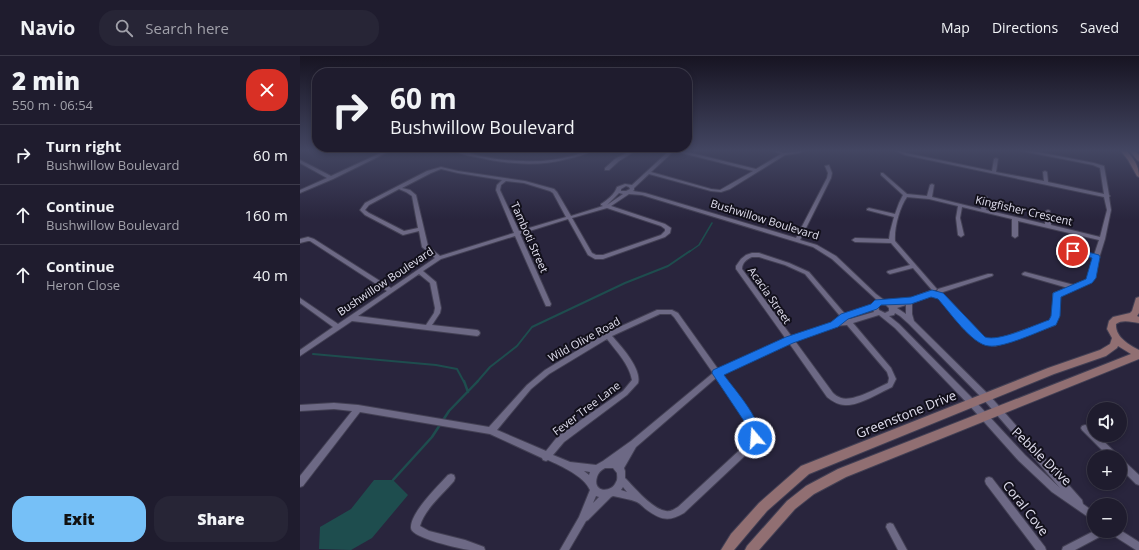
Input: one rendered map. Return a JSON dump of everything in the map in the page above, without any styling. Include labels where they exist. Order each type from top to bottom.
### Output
[{"type":"main road","points":[[1139,300],[1136,314],[1117,319],[1111,326],[1116,338],[1128,349],[1139,354]]},
{"type":"main road","points":[[1124,318],[1139,320]]},
{"type":"main road","name":"Greenstone Drive","points":[[727,550],[759,510],[781,488],[805,470],[1051,371],[1103,353],[1114,346],[1116,338]]},
{"type":"main road","points":[[751,550],[791,505],[810,490],[842,473],[1139,354]]},
{"type":"street","points":[[322,173],[331,178]]},
{"type":"street","points":[[300,192],[341,173]]},
{"type":"street","points":[[420,229],[403,233],[363,212],[363,207],[427,173]]},
{"type":"street","points":[[465,173],[525,182],[552,190],[590,254],[599,258],[662,236],[668,232],[668,228],[663,225],[605,206]]},
{"type":"street","points":[[618,191],[629,189],[647,173]]},
{"type":"street","points":[[652,173],[717,191],[728,188],[753,173]]},
{"type":"street","points":[[797,241],[829,178],[830,173]]},
{"type":"street","points":[[999,173],[1108,196]]},
{"type":"street","points":[[1045,173],[1046,183]]},
{"type":"street","points":[[883,174],[906,195],[902,199],[891,238],[892,241],[978,336],[989,342],[995,343],[1053,323],[1056,316],[1056,295],[1085,284],[1091,278],[1108,220],[1108,196],[1104,173]]},
{"type":"street","name":"Tamboti Street","points":[[505,179],[499,185],[498,190],[548,304]]},
{"type":"street","points":[[929,198],[932,185]]},
{"type":"street","name":"Bushwillow Boulevard","points":[[605,206],[620,187],[797,241],[828,252],[836,258],[867,290],[893,309]]},
{"type":"street","points":[[399,188],[414,195],[425,247],[439,258]]},
{"type":"street","name":"Bushwillow Boulevard","points":[[300,353],[390,290],[439,258],[605,206],[629,189]]},
{"type":"street","name":"Kingfisher Crescent","points":[[906,195],[929,198],[1102,239]]},
{"type":"street","points":[[983,211],[985,197]]},
{"type":"street","points":[[960,206],[958,218],[961,235]]},
{"type":"street","points":[[869,209],[897,216]]},
{"type":"street","points":[[1048,211],[1048,226]]},
{"type":"street","points":[[1015,219],[1015,236]]},
{"type":"street","points":[[300,241],[308,239],[312,240],[390,290]]},
{"type":"street","points":[[855,240],[892,241]]},
{"type":"street","points":[[1062,248],[1096,257]]},
{"type":"street","name":"Acacia Street","points":[[759,255],[787,264],[807,273],[850,322],[893,376],[890,385],[853,400],[844,402],[837,400],[830,395],[739,266],[746,256],[759,255]]},
{"type":"street","points":[[890,272],[914,266]]},
{"type":"street","points":[[419,271],[433,282],[437,302],[437,313],[428,327]]},
{"type":"street","points":[[1025,274],[1074,288]]},
{"type":"street","points":[[564,550],[582,520],[593,486],[594,473],[597,469],[634,444],[717,373],[790,340],[834,324],[850,322],[881,314],[890,315],[893,309],[910,301],[990,275]]},
{"type":"street","name":"Bushwillow Boulevard","points":[[867,290],[874,306],[881,314]]},
{"type":"street","points":[[300,300],[338,327]]},
{"type":"street","points":[[834,324],[844,316],[874,306],[878,302],[910,301]]},
{"type":"street","points":[[910,301],[909,314],[911,322]]},
{"type":"street","points":[[893,309],[911,322],[987,398]]},
{"type":"street","name":"Wild Olive Road","points":[[491,431],[536,380],[608,335],[659,312],[672,312],[676,315],[753,426],[755,438],[752,445],[674,515],[666,515],[640,499],[622,480]]},
{"type":"street","points":[[881,314],[897,326],[972,403]]},
{"type":"street","points":[[351,318],[477,333]]},
{"type":"street","name":"Fever Tree Lane","points":[[546,457],[561,439],[625,393],[636,381],[627,361],[608,335]]},
{"type":"street","name":"Pebble Drive","points":[[987,398],[1085,511]]},
{"type":"street","name":"Pebble Drive","points":[[972,403],[1022,458],[1055,489],[1085,511]]},
{"type":"street","points":[[300,408],[334,406],[358,408],[491,431],[546,457],[570,466],[597,469]]},
{"type":"street","points":[[300,483],[358,408]]},
{"type":"street","points":[[1086,428],[1107,450]]},
{"type":"street","points":[[619,468],[634,444]]},
{"type":"street","points":[[582,520],[620,485],[622,480],[621,471],[619,468],[615,465],[606,464]]},
{"type":"street","points":[[570,466],[593,486],[598,493],[610,493]]},
{"type":"street","points":[[1127,470],[1139,481]]},
{"type":"street","points":[[451,478],[416,521],[415,528],[419,532],[462,542],[481,550]]},
{"type":"street","name":"Coral Cove","points":[[989,481],[1042,550]]},
{"type":"street","name":"Wild Olive Road","points":[[610,493],[640,499]]},
{"type":"street","points":[[890,527],[903,550]]},
{"type":"street","points":[[1066,550],[1089,538]]},
{"type":"street","points":[[1125,538],[1139,547]]},
{"type":"shaded area","points":[[374,480],[393,480],[408,495],[372,538],[351,550],[319,549],[320,527],[351,509]]},
{"type":"waterway","points":[[689,252],[699,245],[712,223]]},
{"type":"waterway","points":[[477,382],[490,367],[517,346],[532,327],[625,283],[668,266],[690,251]]},
{"type":"waterway","points":[[313,354],[436,365],[457,369],[464,382]]},
{"type":"waterway","points":[[464,381],[468,392]]},
{"type":"waterway","points":[[468,392],[478,381]]},
{"type":"waterway","points":[[393,480],[432,437],[449,411],[468,392]]},
{"type":"route","points":[[755,438],[753,426],[717,373],[790,340],[834,324],[844,316],[874,307],[878,302],[911,300],[932,294],[936,296],[940,295],[982,340],[995,343],[1002,341],[1053,323],[1056,316],[1056,295],[1059,292],[1085,284],[1089,281],[1096,257],[1073,251]]}]
